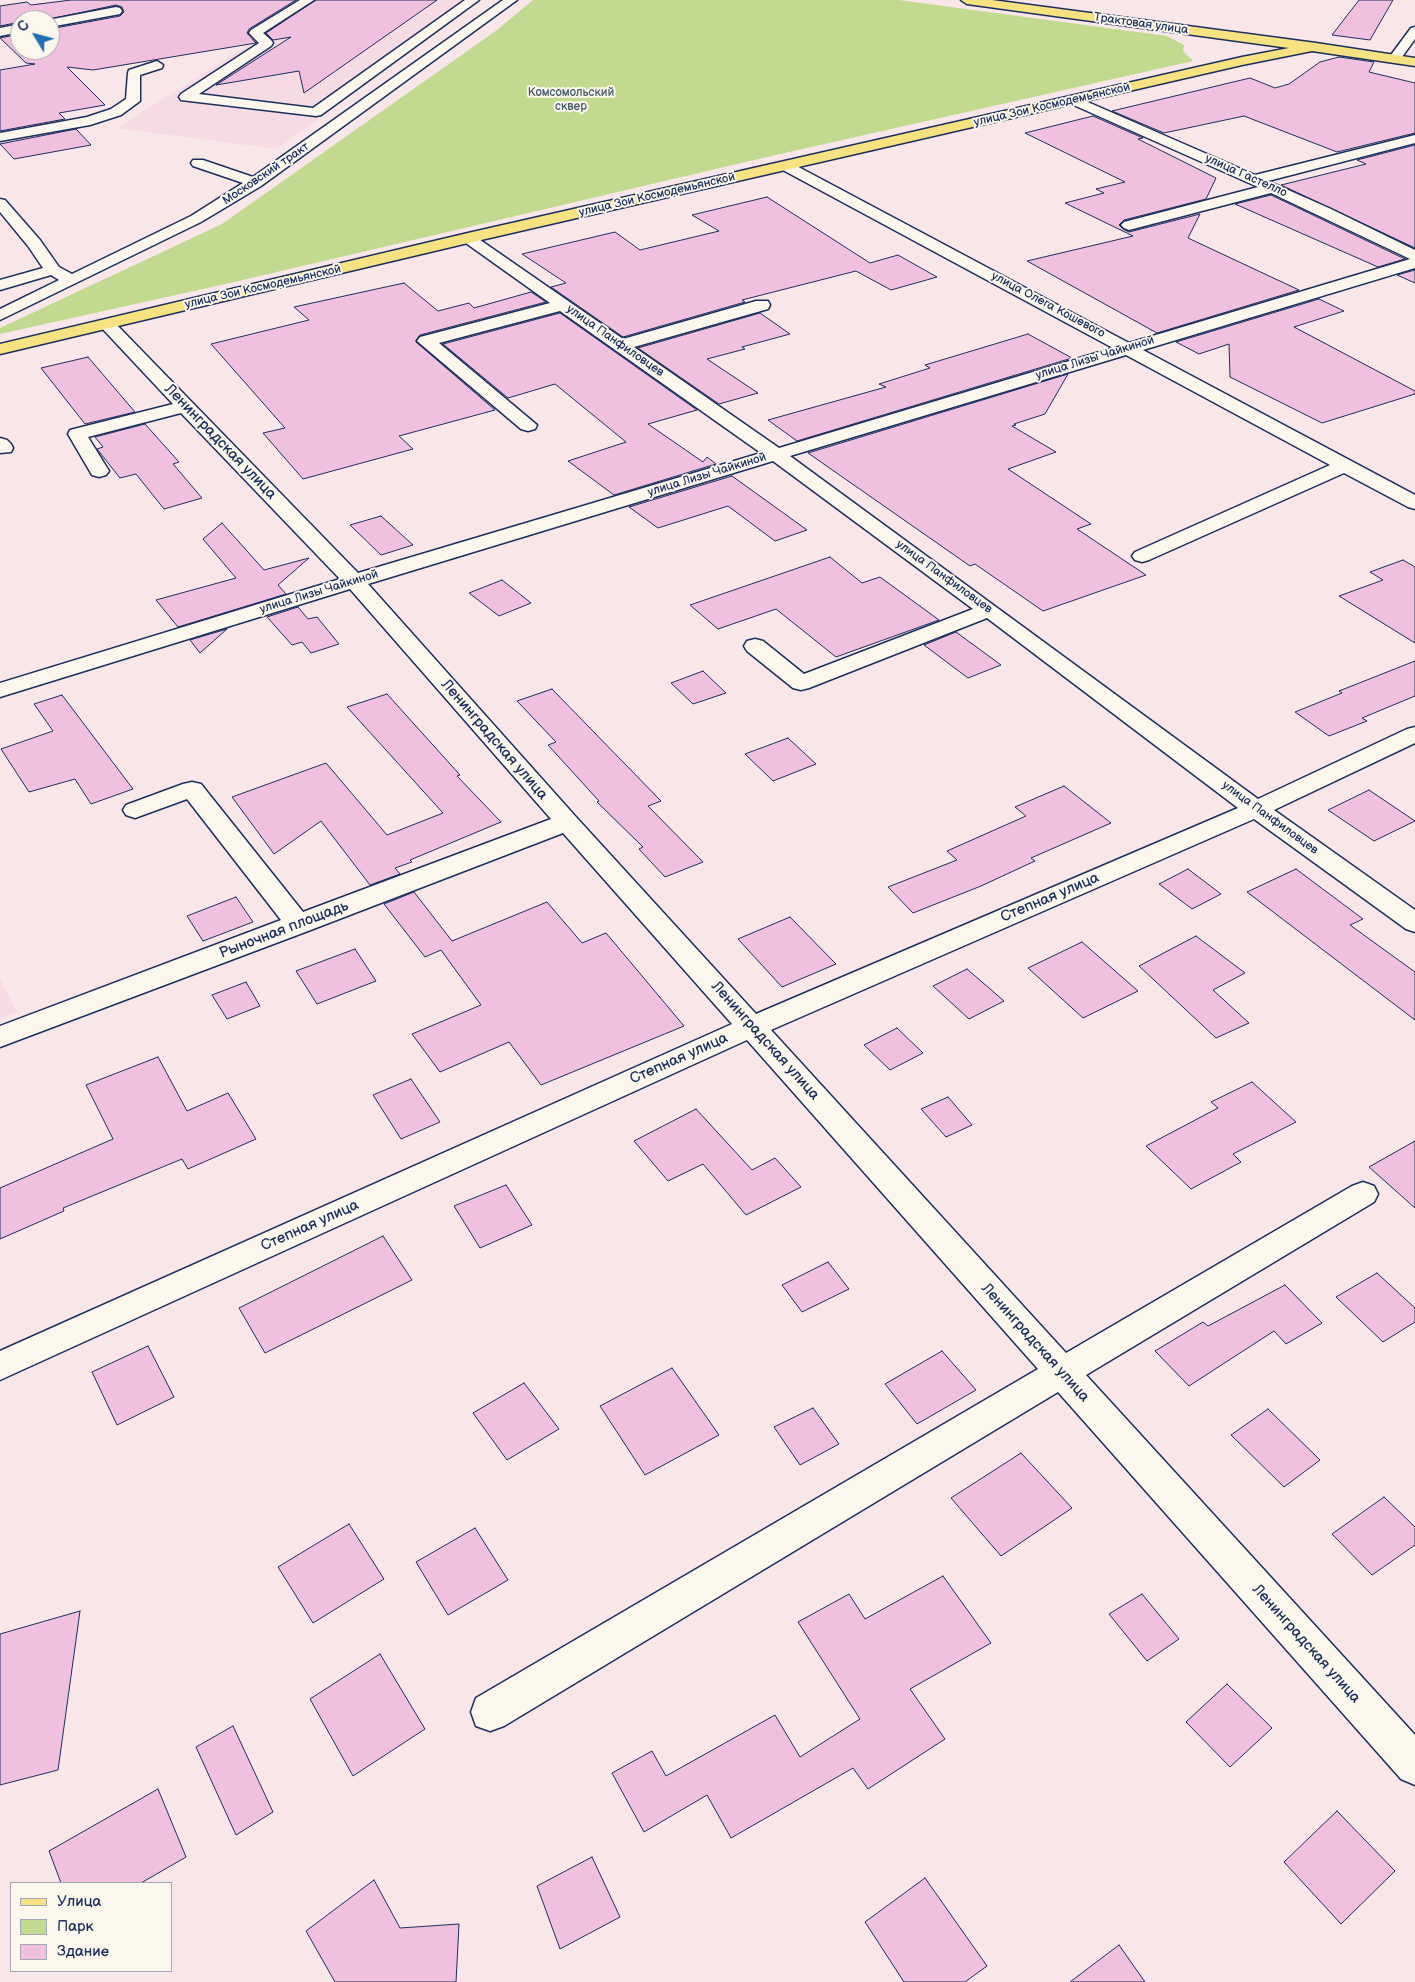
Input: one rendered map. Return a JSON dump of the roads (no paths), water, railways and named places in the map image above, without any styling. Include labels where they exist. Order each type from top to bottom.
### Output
[{"type":"main road","name":"Трактовая улица","points":[[967,0],[1316,48]]},
{"type":"main road","points":[[1169,28],[1205,36],[1228,46],[1234,54],[1232,58],[1216,67]]},
{"type":"main road","points":[[1316,48],[1415,62]]},
{"type":"main road","name":"улица Зои Космодемьянской","points":[[0,349],[468,238],[1275,53],[1316,48]]},
{"type":"street","points":[[308,0],[255,33],[267,43],[186,97],[316,112],[473,0]]},
{"type":"street","name":"Московский тракт","points":[[0,315],[196,218],[256,183],[511,0]]},
{"type":"street","points":[[60,21],[116,11]]},
{"type":"street","points":[[1395,58],[1415,31]]},
{"type":"street","points":[[387,62],[420,66]]},
{"type":"street","points":[[0,137],[90,121],[116,112],[133,101],[134,73],[157,65]]},
{"type":"street","name":"улица Гастелло","points":[[1074,100],[1326,212],[1415,256]]},
{"type":"street","points":[[1254,180],[1415,139]]},
{"type":"street","points":[[198,163],[256,183]]},
{"type":"street","name":"улица Олега Кошевого","points":[[786,166],[1415,503]]},
{"type":"street","points":[[1129,226],[1272,188]]},
{"type":"street","points":[[0,203],[34,243],[53,270],[70,279]]},
{"type":"street","name":"улица Панфиловцев","points":[[468,238],[775,454],[990,610],[1256,809],[1415,923]]},
{"type":"street","name":"улица Лизы Чайкиной","points":[[0,690],[354,581],[1415,263]]},
{"type":"street","points":[[0,285],[53,270]]},
{"type":"street","points":[[528,425],[426,341],[563,305]]},
{"type":"street","points":[[620,345],[762,306]]},
{"type":"street","name":"Ленинградская улица","points":[[107,325],[354,581],[567,822],[1415,1765]]},
{"type":"street","points":[[99,471],[77,434],[185,406]]},
{"type":"street","points":[[1142,556],[1346,465]]},
{"type":"street","points":[[756,646],[801,683],[990,610]]},
{"type":"street","name":"Степная улица","points":[[0,1366],[751,1027],[1256,809],[1415,734]]},
{"type":"street","points":[[135,810],[192,789],[298,925]]},
{"type":"street","name":"Рыночная площадь","points":[[0,1037],[567,822]]},
{"type":"street","points":[[490,1712],[1363,1194]]},
{"type":"park label","name":"Комсомольский сквер","points":[[571,100]]}]
